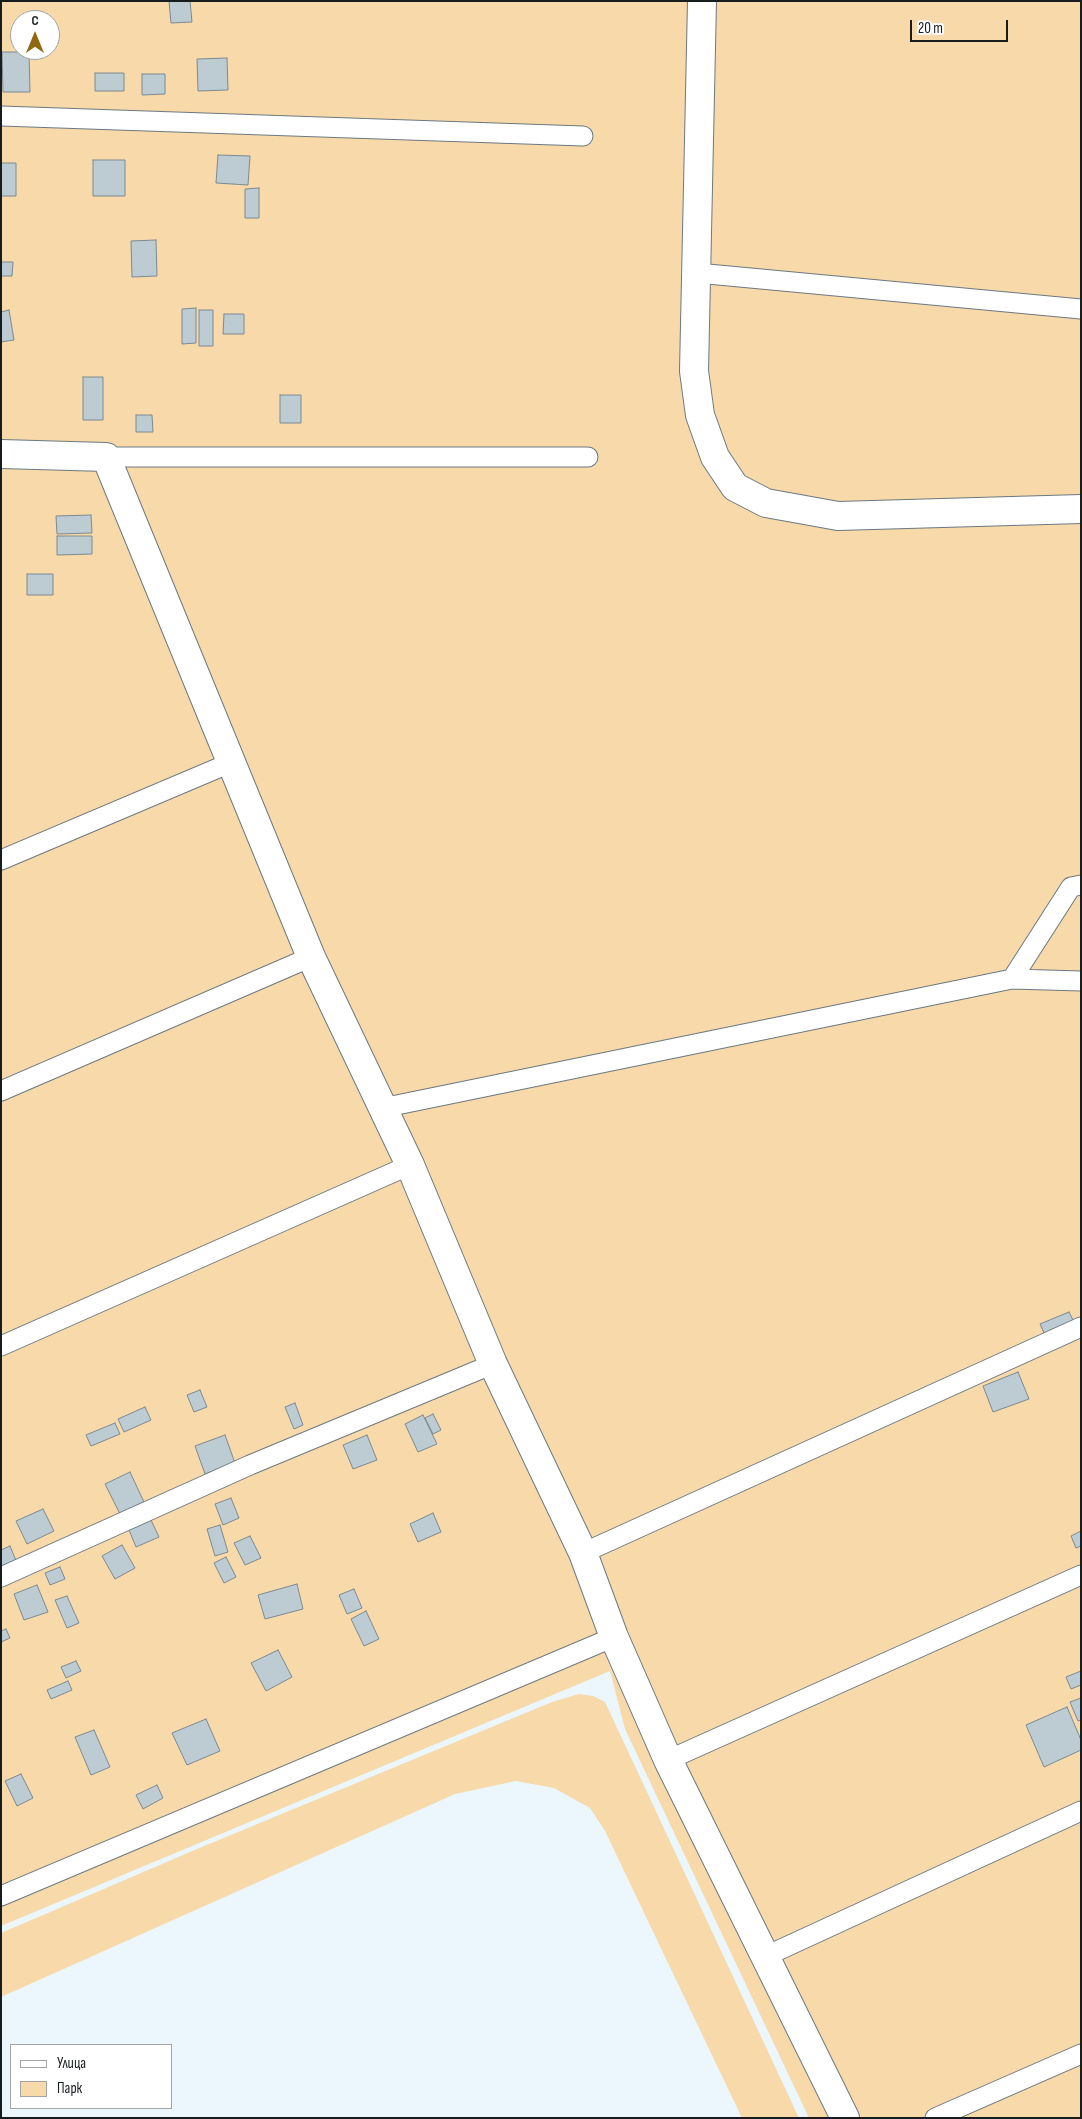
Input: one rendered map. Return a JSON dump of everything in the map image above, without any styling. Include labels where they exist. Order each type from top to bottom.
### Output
[{"type":"street","points":[[702,1],[694,371],[700,415],[715,457],[735,487],[766,503],[838,516],[1081,509]]},
{"type":"street","points":[[1,454],[106,457],[311,957],[410,1165],[492,1364],[584,1553],[614,1637],[668,1760],[764,1958],[845,2118]]},
{"type":"lane","points":[[1,116],[583,136]]},
{"type":"lane","points":[[697,273],[1081,309]]},
{"type":"lane","points":[[106,457],[588,457]]},
{"type":"lane","points":[[1,860],[230,763]]},
{"type":"lane","points":[[1012,979],[1071,887],[1081,885]]},
{"type":"lane","points":[[1,1091],[311,957]]},
{"type":"lane","points":[[382,1108],[1012,979],[1081,981]]},
{"type":"lane","points":[[1,1346],[410,1165]]},
{"type":"lane","points":[[584,1553],[1081,1327]]},
{"type":"lane","points":[[1,1577],[250,1465],[492,1364]]},
{"type":"lane","points":[[668,1760],[1081,1575]]},
{"type":"lane","points":[[1,1896],[614,1637]]},
{"type":"lane","points":[[764,1958],[1081,1811]]},
{"type":"lane","points":[[935,2118],[1081,2054]]},
{"type":"green space","points":[[1,1],[1081,1],[1081,2118],[809,2118],[625,1729],[610,1671],[1,1926]]},
{"type":"green space","points":[[579,1694],[593,1696],[605,1702],[799,2118],[742,2118],[605,1831],[590,1808],[554,1788],[516,1781],[455,1794],[1,1997],[1,1933],[197,1849],[552,1702]]},
{"type":"building","points":[[169,1],[190,1],[192,22],[171,23]]},
{"type":"building","points":[[2,52],[10,52],[10,60],[29,60],[30,92],[3,92]]},
{"type":"building","points":[[227,58],[228,90],[198,91],[197,59]]},
{"type":"building","points":[[95,73],[124,73],[124,91],[95,91]]},
{"type":"building","points":[[142,74],[165,74],[165,94],[142,95]]},
{"type":"building","points":[[218,155],[250,156],[248,185],[216,183]]},
{"type":"building","points":[[93,160],[125,160],[125,196],[93,196]]},
{"type":"building","points":[[1,163],[16,163],[16,196],[1,196]]},
{"type":"building","points":[[259,188],[259,218],[245,218],[245,189]]},
{"type":"building","points":[[156,240],[157,276],[132,277],[131,241]]},
{"type":"building","points":[[1,262],[13,262],[12,276],[1,276]]},
{"type":"building","points":[[196,308],[196,343],[182,344],[182,309]]},
{"type":"building","points":[[9,310],[14,340],[1,342],[1,312]]},
{"type":"building","points":[[199,310],[213,310],[213,346],[199,346]]},
{"type":"building","points":[[224,314],[244,314],[244,334],[223,334]]},
{"type":"building","points":[[83,377],[103,377],[103,420],[83,420]]},
{"type":"building","points":[[280,395],[301,395],[301,423],[280,423]]},
{"type":"building","points":[[136,415],[152,415],[153,432],[136,432]]},
{"type":"building","points":[[91,515],[92,533],[57,534],[56,516]]},
{"type":"building","points":[[57,536],[92,536],[92,554],[57,555]]},
{"type":"building","points":[[27,574],[53,574],[53,595],[27,595]]},
{"type":"building","points":[[1069,1312],[1074,1322],[1045,1335],[1040,1324]]},
{"type":"building","points":[[1018,1372],[1029,1399],[993,1412],[983,1386]]},
{"type":"building","points":[[200,1390],[207,1407],[194,1412],[187,1395]]},
{"type":"building","points":[[295,1403],[303,1425],[294,1429],[285,1407]]},
{"type":"building","points":[[145,1407],[151,1420],[124,1432],[118,1419]]},
{"type":"building","points":[[433,1414],[441,1430],[433,1434],[425,1418]]},
{"type":"building","points":[[423,1415],[437,1444],[418,1452],[405,1424]]},
{"type":"building","points":[[115,1423],[120,1434],[91,1446],[86,1435]]},
{"type":"building","points":[[225,1435],[235,1463],[205,1474],[195,1446]]},
{"type":"building","points":[[367,1435],[377,1460],[353,1469],[343,1445]]},
{"type":"building","points":[[130,1472],[144,1502],[120,1514],[105,1484]]},
{"type":"building","points":[[231,1498],[239,1518],[223,1525],[215,1504]]},
{"type":"building","points":[[43,1509],[54,1531],[27,1544],[16,1521]]},
{"type":"building","points":[[433,1513],[441,1532],[418,1542],[410,1524]]},
{"type":"building","points":[[151,1520],[159,1537],[136,1547],[129,1530]]},
{"type":"building","points":[[220,1525],[228,1552],[215,1556],[207,1529]]},
{"type":"building","points":[[1081,1531],[1081,1546],[1076,1548],[1071,1536]]},
{"type":"building","points":[[250,1536],[261,1558],[245,1565],[234,1543]]},
{"type":"building","points":[[122,1545],[135,1568],[115,1579],[102,1556]]},
{"type":"building","points":[[10,1546],[17,1563],[1,1570],[1,1550]]},
{"type":"building","points":[[226,1557],[236,1577],[224,1583],[214,1563]]},
{"type":"building","points":[[60,1567],[65,1579],[50,1585],[45,1573]]},
{"type":"building","points":[[297,1584],[303,1609],[265,1619],[258,1595]]},
{"type":"building","points":[[37,1585],[48,1612],[24,1620],[14,1594]]},
{"type":"building","points":[[354,1589],[362,1608],[347,1614],[339,1595]]},
{"type":"building","points":[[67,1596],[79,1623],[67,1628],[55,1600]]},
{"type":"building","points":[[366,1611],[379,1639],[364,1646],[351,1619]]},
{"type":"building","points":[[6,1629],[10,1638],[1,1642],[1,1631]]},
{"type":"building","points":[[278,1650],[292,1677],[266,1691],[251,1663]]},
{"type":"building","points":[[76,1661],[81,1671],[66,1678],[61,1667]]},
{"type":"building","points":[[1081,1671],[1081,1685],[1071,1689],[1066,1677]]},
{"type":"building","points":[[68,1681],[72,1690],[51,1699],[47,1690]]},
{"type":"building","points":[[1081,1698],[1081,1720],[1078,1721],[1070,1702]]},
{"type":"building","points":[[1067,1707],[1081,1740],[1081,1750],[1044,1767],[1026,1725]]},
{"type":"building","points":[[206,1719],[220,1751],[187,1765],[172,1733]]},
{"type":"building","points":[[94,1730],[110,1767],[91,1775],[75,1737]]},
{"type":"building","points":[[21,1774],[33,1798],[17,1806],[5,1781]]},
{"type":"building","points":[[157,1785],[163,1798],[143,1809],[136,1795]]}]
